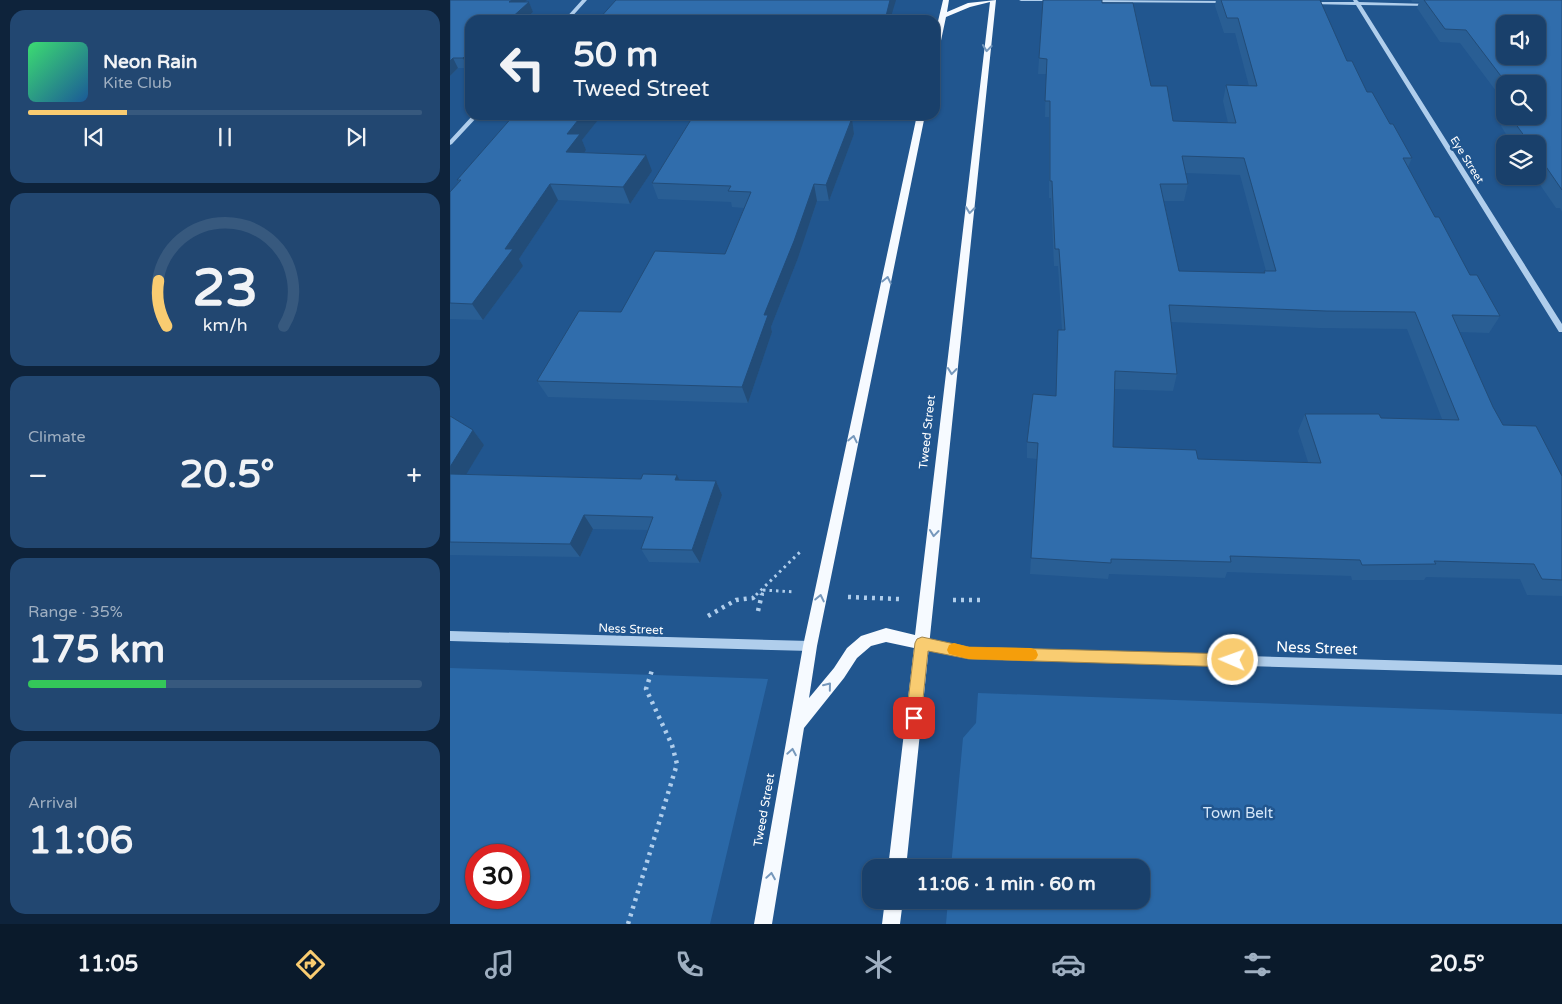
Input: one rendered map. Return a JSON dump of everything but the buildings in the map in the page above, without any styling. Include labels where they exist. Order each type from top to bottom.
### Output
[{"type":"main road","points":[[940,26],[946,0]]},
{"type":"main road","points":[[942,16],[968,5],[992,0]]},
{"type":"main road","name":"Tweed Street","points":[[898,859],[992,0]]},
{"type":"main road","name":"Tweed Street","points":[[763,924],[810,646],[920,120]]},
{"type":"main road","points":[[797,724],[839,673],[852,653],[866,641],[886,635],[922,643]]},
{"type":"main road","points":[[891,924],[893,909]]},
{"type":"street","points":[[571,15],[586,0]]},
{"type":"street","points":[[1020,0],[1058,0]]},
{"type":"street","points":[[1085,1],[1234,2]]},
{"type":"street","points":[[1304,3],[1356,2],[1433,5]]},
{"type":"street","name":"Eye Street","points":[[1356,2],[1562,330]]},
{"type":"street","points":[[450,143],[471,120]]},
{"type":"street","name":"Ness Street","points":[[450,636],[810,646]]},
{"type":"street","name":"Ness Street","points":[[922,643],[969,653],[1562,670]]},
{"type":"path","points":[[726,606],[736,600],[754,598],[789,563]]},
{"type":"path","points":[[763,590],[786,591]]},
{"type":"path","points":[[758,611],[763,590]]},
{"type":"path","points":[[841,596],[902,599]]},
{"type":"path","points":[[628,924],[677,764],[672,745],[646,689]]},
{"type":"green space","points":[[450,668],[768,679],[710,924],[450,924]]},
{"type":"green space","name":"Town Belt","points":[[978,693],[1562,714],[1562,924],[946,924],[947,909],[1150,909],[1150,859],[952,859],[963,738],[976,723]]},
{"type":"slow traffic","points":[[954,650],[969,653],[1031,655]]},
{"type":"route","points":[[914,718],[922,643],[969,653],[1233,660]]}]
